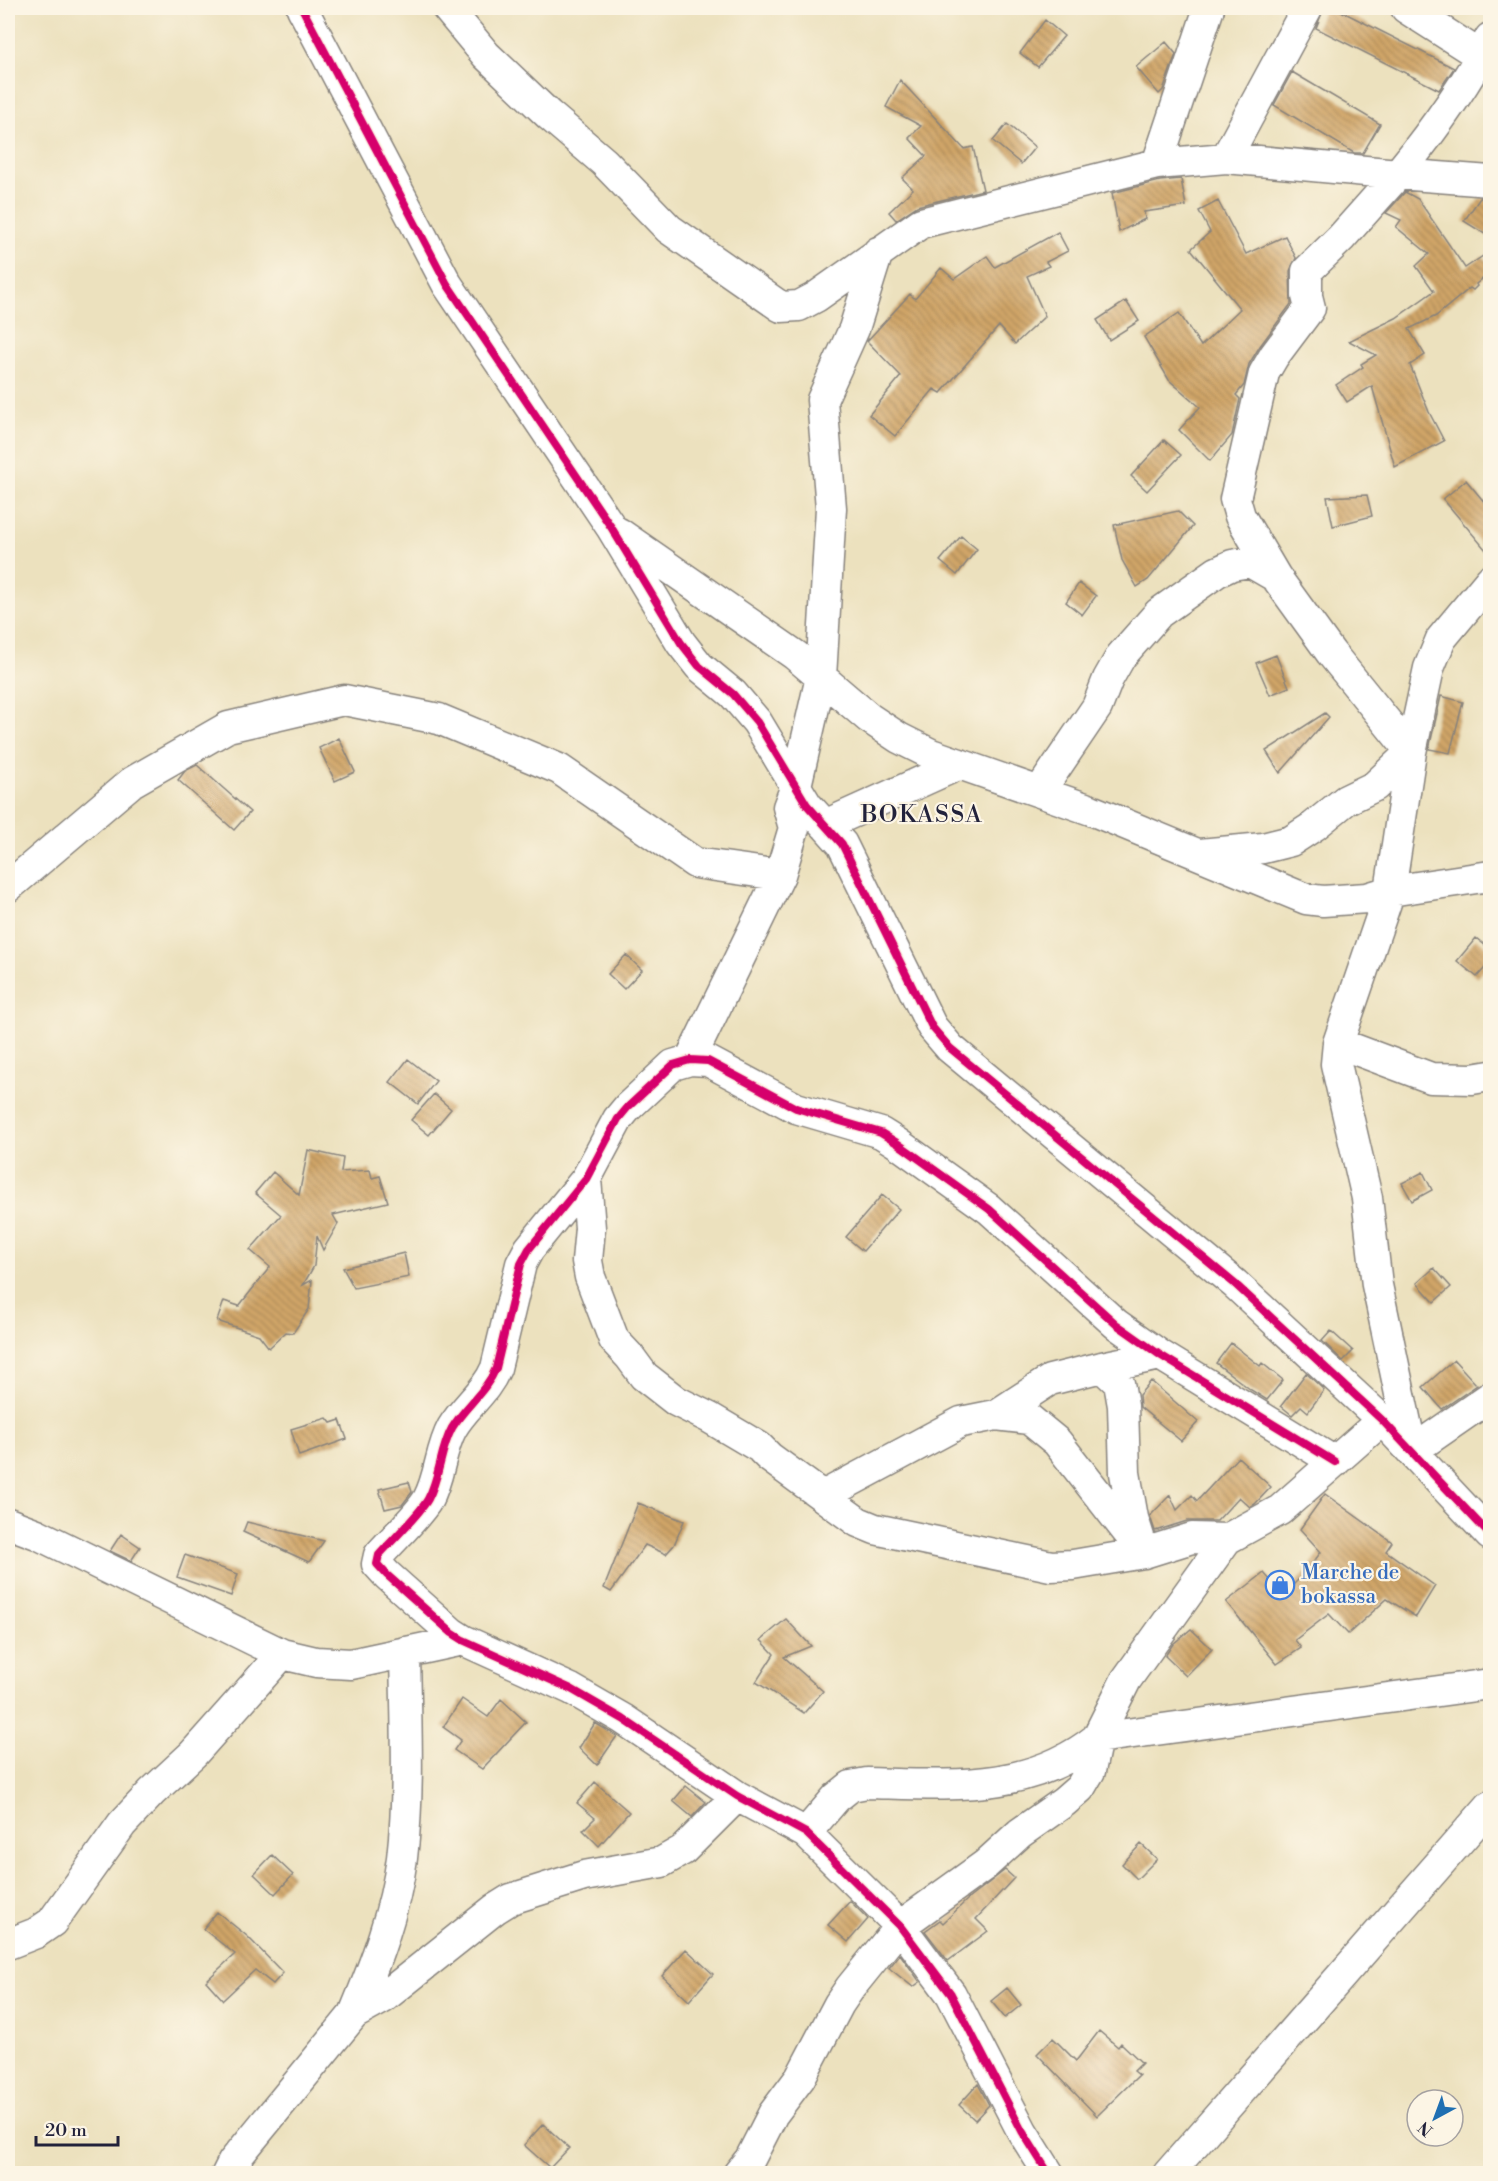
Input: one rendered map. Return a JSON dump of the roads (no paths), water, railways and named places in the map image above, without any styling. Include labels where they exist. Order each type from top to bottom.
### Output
[{"type":"street","points":[[302,8],[447,284],[611,527],[681,644],[699,666],[733,694],[757,722],[807,805],[842,844],[932,1027],[950,1048],[1235,1284],[1382,1420],[1491,1535]]},
{"type":"street","points":[[447,8],[486,55],[549,116],[604,162],[669,230],[781,307],[799,306],[816,297],[921,223],[1156,164],[1226,158],[1491,181]]},
{"type":"street","points":[[1156,164],[1209,8]]},
{"type":"street","points":[[1226,158],[1306,8]]},
{"type":"street","points":[[1406,8],[1486,47],[1424,142],[1341,238],[1307,271],[1310,308],[1264,373],[1235,500],[1240,516],[1276,577],[1331,652],[1411,752]]},
{"type":"street","points":[[690,1060],[780,875],[794,828],[788,807],[796,786],[821,677],[831,508],[822,400],[854,329],[878,252]]},
{"type":"street","points":[[1217,572],[1240,516]]},
{"type":"street","points":[[611,527],[795,655],[869,718],[899,738],[931,754],[1040,791],[1306,898],[1323,901],[1366,898],[1390,891],[1491,876]]},
{"type":"street","points":[[1040,791],[1097,707],[1108,679],[1121,656],[1159,613],[1217,572],[1232,565],[1250,562],[1276,577]]},
{"type":"street","points":[[1412,1451],[1377,1285],[1366,1198],[1336,1064],[1338,1043],[1390,891],[1411,752],[1429,668],[1441,639],[1491,580]]},
{"type":"street","points":[[8,887],[132,782],[228,727],[344,700],[439,719],[559,769],[695,863],[780,875]]},
{"type":"street","points":[[1200,854],[1263,848],[1291,841],[1346,800],[1375,786],[1411,752]]},
{"type":"street","points":[[825,825],[960,764]]},
{"type":"street","points":[[1338,1043],[1431,1078],[1472,1079],[1491,1076]]},
{"type":"street","points":[[1049,2174],[1022,2131],[951,1994],[900,1926],[806,1833],[737,1796],[622,1719],[571,1689],[452,1633],[387,1575],[377,1564],[379,1555],[427,1500],[437,1477],[447,1439],[454,1426],[491,1380],[496,1368],[520,1264],[529,1249],[586,1179],[618,1119],[628,1107],[673,1065],[690,1060],[708,1061],[796,1108],[881,1132],[989,1209],[1116,1324],[1160,1355],[1335,1461]]},
{"type":"street","points":[[586,1179],[590,1228],[587,1261],[590,1277],[614,1340],[644,1376],[676,1401],[759,1447],[769,1457],[858,1522],[875,1529],[1051,1566],[1073,1565],[1144,1553],[1192,1538],[1227,1539],[1280,1510],[1382,1420]]},
{"type":"street","points":[[996,1415],[1050,1380],[1160,1355]]},
{"type":"street","points":[[1102,1367],[1119,1383],[1123,1406],[1125,1473],[1133,1518],[1144,1553]]},
{"type":"street","points":[[1412,1451],[1491,1397]]},
{"type":"street","points":[[823,1496],[961,1422],[996,1415],[1029,1419],[1057,1442],[1144,1553]]},
{"type":"street","points":[[8,1523],[37,1534],[282,1654],[316,1662],[351,1664],[463,1640]]},
{"type":"street","points":[[738,2174],[750,2159],[773,2114],[800,2078],[845,1996],[900,1926],[985,1864],[1020,1833],[1080,1788],[1089,1771],[1097,1738],[1126,1680],[1227,1539]]},
{"type":"street","points":[[227,2174],[233,2162],[354,2014],[375,1964],[387,1926],[402,1860],[405,1815],[405,1652]]},
{"type":"street","points":[[8,1944],[36,1933],[52,1922],[122,1824],[193,1755],[282,1654]]},
{"type":"street","points":[[806,1833],[836,1798],[851,1786],[867,1783],[968,1785],[990,1783],[1030,1773],[1077,1754],[1097,1738],[1491,1684]]},
{"type":"street","points":[[354,2014],[383,1998],[495,1909],[511,1899],[584,1876],[662,1862],[683,1850],[737,1796]]},
{"type":"street","points":[[1168,2174],[1491,1806]]},
{"type":"place","name":"Marche de bokassa","points":[[1280,1585]]},
{"type":"district","name":"BOKASSA","points":[[922,815]]}]
